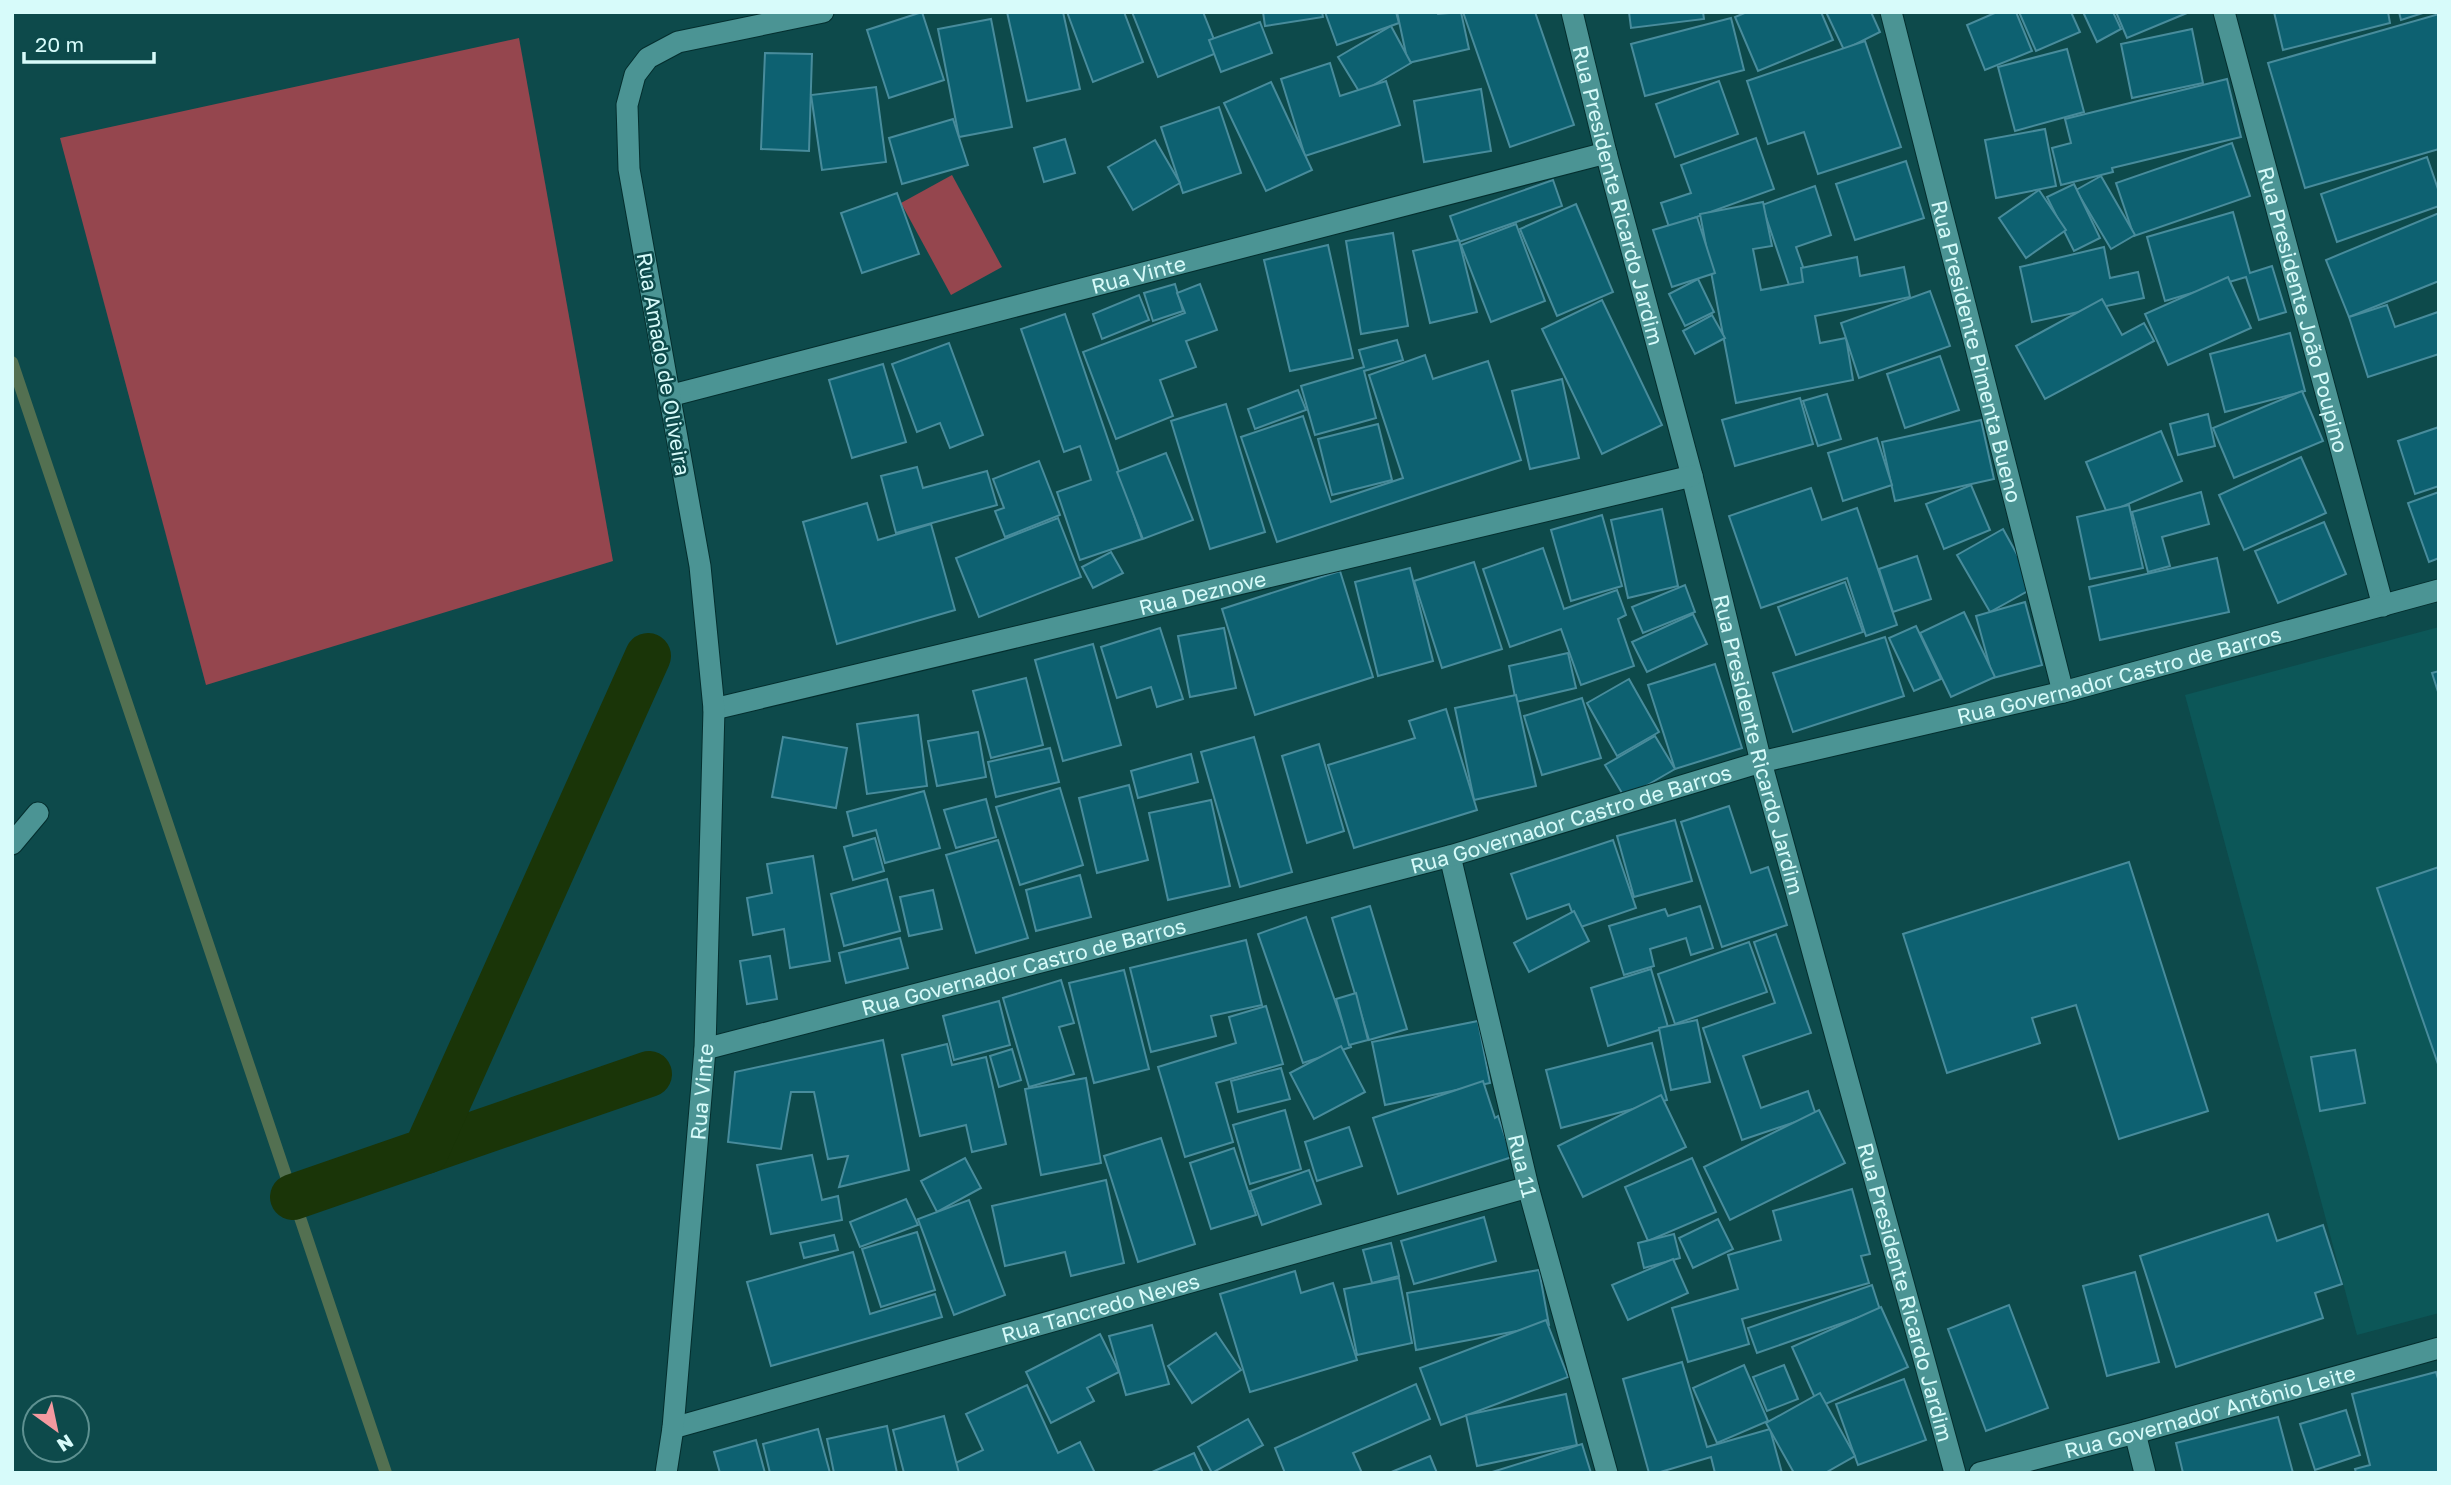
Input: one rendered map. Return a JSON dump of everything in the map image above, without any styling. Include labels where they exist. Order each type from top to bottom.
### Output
[{"type":"street","name":"Rua Amado de Oliveira","points":[[715,709],[700,566],[629,169],[627,105],[635,75],[648,58],[678,42],[823,12]]},
{"type":"street","name":"Rua Presidente Ricardo Jardim","points":[[1572,12],[1606,153],[1692,476],[1761,762],[1955,1473]]},
{"type":"street","name":"Rua Presidente Pimenta Bueno","points":[[1891,12],[2063,692]]},
{"type":"street","name":"Rua Presidente João Poupino","points":[[2224,12],[2384,606]]},
{"type":"street","name":"Rua Vinte","points":[[669,396],[1606,153]]},
{"type":"street","name":"Rua Deznove","points":[[715,709],[1692,476]]},
{"type":"street","name":"Rua Governador Castro de Barros","points":[[705,1049],[1450,856],[1761,762],[2063,692],[2439,590]]},
{"type":"street","name":"Rua Vinte","points":[[666,1473],[673,1428],[705,1049],[715,709]]},
{"type":"street","points":[[12,844],[38,813]]},
{"type":"street","name":"Rua 11","points":[[1450,856],[1528,1187],[1607,1473]]},
{"type":"street","name":"Rua Tancredo Neves","points":[[673,1428],[1528,1187]]},
{"type":"street","name":"Rua Governador Antônio Leite","points":[[1980,1473],[2135,1433],[2439,1348]]},
{"type":"street","points":[[2135,1433],[2145,1473]]},
{"type":"shaded area","points":[[519,38],[613,561],[206,685],[60,138]]},
{"type":"shaded area","points":[[952,175],[1002,267],[951,295],[901,203]]},
{"type":"shaded area","points":[[2439,627],[2439,1313],[2357,1335],[2185,695]]},
{"type":"building","points":[[922,12],[944,80],[889,98],[867,30]]},
{"type":"building","points":[[1007,12],[1063,12],[1080,89],[1027,101]]},
{"type":"building","points":[[1067,12],[1124,12],[1143,62],[1093,82]]},
{"type":"building","points":[[1132,12],[1203,12],[1219,52],[1158,77]]},
{"type":"building","points":[[1263,12],[1322,12],[1323,17],[1265,26]]},
{"type":"building","points":[[1325,12],[1396,12],[1399,23],[1337,45]]},
{"type":"building","points":[[1397,12],[1461,12],[1469,49],[1408,63]]},
{"type":"building","points":[[1463,12],[1535,12],[1574,125],[1510,147]]},
{"type":"building","points":[[1629,12],[1703,12],[1704,19],[1631,28]]},
{"type":"building","points":[[1747,12],[1821,12],[1833,40],[1758,71],[1735,17]]},
{"type":"building","points":[[1826,12],[1871,12],[1880,32],[1844,50]]},
{"type":"building","points":[[1997,12],[2016,12],[2032,51],[1985,70],[1967,25]]},
{"type":"building","points":[[2019,12],[2071,12],[2080,32],[2036,51]]},
{"type":"building","points":[[2083,12],[2113,12],[2121,29],[2097,42]]},
{"type":"building","points":[[2116,12],[2187,12],[2187,13],[2127,38]]},
{"type":"building","points":[[2274,12],[2388,12],[2390,23],[2283,50]]},
{"type":"building","points":[[2399,12],[2426,12],[2401,20]]},
{"type":"building","points":[[2439,14],[2439,149],[2305,188],[2268,63]]},
{"type":"building","points":[[1731,18],[1744,70],[1645,96],[1631,44]]},
{"type":"building","points":[[991,19],[1012,127],[959,137],[938,29]]},
{"type":"building","points":[[1260,22],[1272,53],[1221,72],[1209,40]]},
{"type":"building","points":[[1391,26],[1411,63],[1360,93],[1338,57]]},
{"type":"building","points":[[2192,29],[2203,83],[2132,98],[2121,44]]},
{"type":"building","points":[[1865,41],[1901,147],[1818,174],[1804,132],[1768,144],[1747,81]]},
{"type":"building","points":[[2067,49],[2084,112],[2015,131],[1998,67]]},
{"type":"building","points":[[765,53],[812,54],[809,151],[761,149]]},
{"type":"building","points":[[1330,63],[1340,96],[1386,81],[1400,125],[1305,156],[1281,79]]},
{"type":"building","points":[[2227,79],[2241,137],[2112,168],[2113,172],[2061,185],[2052,148],[2071,143],[2065,119]]},
{"type":"building","points":[[1719,81],[1738,134],[1675,157],[1656,104]]},
{"type":"building","points":[[1271,82],[1312,170],[1266,191],[1224,103]]},
{"type":"building","points":[[876,87],[886,162],[822,170],[811,95]]},
{"type":"building","points":[[1481,89],[1491,151],[1424,162],[1414,101]]},
{"type":"building","points":[[1219,107],[1241,173],[1183,193],[1161,127]]},
{"type":"building","points":[[953,119],[968,165],[902,184],[889,138]]},
{"type":"building","points":[[2045,129],[2056,186],[1996,198],[1985,140]]},
{"type":"building","points":[[1756,138],[1774,189],[1669,227],[1661,203],[1691,193],[1681,165]]},
{"type":"building","points":[[1065,139],[1075,173],[1044,182],[1034,148]]},
{"type":"building","points":[[1155,140],[1180,183],[1133,210],[1108,167]]},
{"type":"building","points":[[2232,143],[2250,196],[2134,236],[2116,183]]},
{"type":"building","points":[[2427,157],[2439,192],[2439,206],[2337,242],[2321,194]]},
{"type":"building","points":[[1906,161],[1924,218],[1855,240],[1836,184]]},
{"type":"building","points":[[2101,176],[2135,235],[2111,249],[2076,190]]},
{"type":"building","points":[[1553,180],[1562,206],[1459,242],[1450,216]]},
{"type":"building","points":[[2074,184],[2100,238],[2074,251],[2047,197]]},
{"type":"building","points":[[1815,186],[1831,235],[1796,247],[1809,284],[1791,291],[1762,205]]},
{"type":"building","points":[[2039,190],[2066,230],[2026,258],[1999,218]]},
{"type":"building","points":[[897,193],[919,254],[862,273],[841,213]]},
{"type":"building","points":[[1763,202],[1772,246],[1753,249],[1761,290],[1803,282],[1801,268],[1857,257],[1860,276],[1904,267],[1910,297],[1815,316],[1820,343],[1846,338],[1853,380],[1736,403],[1700,214]]},
{"type":"building","points":[[1576,204],[1613,292],[1557,316],[1520,229]]},
{"type":"building","points":[[2233,212],[2250,273],[2272,266],[2286,312],[2259,320],[2246,277],[2165,301],[2147,237]]},
{"type":"building","points":[[2439,213],[2439,281],[2349,317],[2326,260]]},
{"type":"building","points":[[1697,217],[1715,273],[1672,287],[1653,230]]},
{"type":"building","points":[[1516,224],[1545,301],[1491,322],[1461,245]]},
{"type":"building","points":[[1393,233],[1408,326],[1361,334],[1346,241]]},
{"type":"building","points":[[1459,240],[1477,312],[1430,323],[1413,251]]},
{"type":"building","points":[[1328,245],[1353,358],[1290,371],[1264,260]]},
{"type":"building","points":[[2104,247],[2110,278],[2138,272],[2144,298],[2032,322],[2020,267]]},
{"type":"building","points":[[2228,277],[2251,328],[2168,365],[2145,314]]},
{"type":"building","points":[[1698,279],[1714,312],[1685,326],[1669,294]]},
{"type":"building","points":[[1175,284],[1183,311],[1153,321],[1144,293]]},
{"type":"building","points":[[1200,284],[1217,330],[1186,341],[1196,367],[1160,380],[1173,416],[1116,439],[1083,352],[1185,313],[1177,293]]},
{"type":"building","points":[[1930,291],[1950,346],[1859,378],[1841,323]]},
{"type":"building","points":[[1139,295],[1149,320],[1102,339],[1093,314]]},
{"type":"building","points":[[2102,299],[2122,335],[2144,323],[2154,341],[2045,399],[2016,346]]},
{"type":"building","points":[[1602,300],[1662,425],[1602,454],[1542,329]]},
{"type":"building","points":[[2387,305],[2395,327],[2438,312],[2439,354],[2368,377],[2349,317]]},
{"type":"building","points":[[1065,314],[1142,539],[1080,560],[1057,492],[1091,480],[1080,446],[1064,452],[1021,329]]},
{"type":"building","points":[[1712,315],[1725,338],[1695,354],[1683,331]]},
{"type":"building","points":[[2290,333],[2305,391],[2225,412],[2210,354]]},
{"type":"building","points":[[1397,340],[1403,360],[1364,371],[1376,418],[1315,435],[1301,386],[1364,367],[1359,350]]},
{"type":"building","points":[[949,343],[983,435],[950,448],[940,423],[917,432],[892,364]]},
{"type":"building","points":[[1425,355],[1433,379],[1488,361],[1521,460],[1277,542],[1241,437],[1303,416],[1331,502],[1403,478],[1369,375]]},
{"type":"building","points":[[1940,356],[1959,410],[1905,428],[1887,374]]},
{"type":"building","points":[[883,364],[906,442],[852,458],[829,380]]},
{"type":"building","points":[[1562,379],[1579,458],[1530,469],[1512,391]]},
{"type":"building","points":[[1298,390],[1306,410],[1255,429],[1248,409]]},
{"type":"building","points":[[2302,391],[2323,441],[2234,478],[2213,428]]},
{"type":"building","points":[[1827,394],[1841,439],[1818,446],[1803,401]]},
{"type":"building","points":[[1800,398],[1813,444],[1735,466],[1722,420]]},
{"type":"building","points":[[1226,404],[1265,532],[1210,549],[1171,421]]},
{"type":"building","points":[[2208,414],[2215,446],[2178,455],[2170,424]]},
{"type":"building","points":[[1981,420],[1994,479],[1895,501],[1882,442]]},
{"type":"building","points":[[1378,424],[1392,480],[1332,495],[1318,439]]},
{"type":"building","points":[[2439,427],[2439,486],[2415,494],[2398,441]]},
{"type":"building","points":[[2161,431],[2182,481],[2107,513],[2086,462]]},
{"type":"building","points":[[1877,438],[1892,485],[1843,501],[1828,453]]},
{"type":"building","points":[[1166,453],[1193,520],[1143,539],[1117,472]]},
{"type":"building","points":[[2301,457],[2326,513],[2244,550],[2219,495]]},
{"type":"building","points":[[1039,461],[1060,515],[1005,537],[995,511],[1004,508],[993,479]]},
{"type":"building","points":[[917,467],[923,488],[987,471],[997,505],[896,533],[881,476]]},
{"type":"building","points":[[1971,485],[1990,530],[1944,549],[1926,504]]},
{"type":"building","points":[[1811,488],[1822,520],[1857,508],[1897,625],[1866,636],[1847,578],[1761,608],[1729,516]]},
{"type":"building","points":[[2201,492],[2209,524],[2162,537],[2170,566],[2148,572],[2132,512]]},
{"type":"building","points":[[2439,492],[2439,558],[2429,562],[2408,503]]},
{"type":"building","points":[[867,503],[878,540],[931,524],[955,610],[837,644],[803,522]]},
{"type":"building","points":[[2129,505],[2143,568],[2090,579],[2077,517]]},
{"type":"building","points":[[1662,509],[1678,586],[1628,598],[1611,520]]},
{"type":"building","points":[[1602,515],[1622,586],[1571,601],[1551,530]]},
{"type":"building","points":[[1058,518],[1081,577],[979,617],[956,558]]},
{"type":"building","points":[[2324,522],[2346,574],[2278,603],[2255,551]]},
{"type":"building","points":[[2003,529],[2035,587],[1990,612],[1957,555]]},
{"type":"building","points":[[1543,548],[1564,609],[1617,590],[1626,615],[1618,619],[1634,666],[1581,685],[1561,629],[1510,647],[1483,569]]},
{"type":"building","points":[[1111,552],[1123,573],[1093,588],[1082,567]]},
{"type":"building","points":[[1917,556],[1931,599],[1893,612],[1879,569]]},
{"type":"building","points":[[2217,558],[2229,612],[2100,640],[2089,587]]},
{"type":"building","points":[[1474,562],[1502,649],[1442,668],[1414,581]]},
{"type":"building","points":[[1410,568],[1433,661],[1378,676],[1355,582]]},
{"type":"building","points":[[1340,571],[1373,677],[1255,715],[1222,609]]},
{"type":"building","points":[[1845,582],[1863,632],[1796,655],[1778,607]]},
{"type":"building","points":[[1685,585],[1695,612],[1643,633],[1632,607]]},
{"type":"building","points":[[2025,602],[2042,665],[1993,678],[1976,616]]},
{"type":"building","points":[[1964,612],[1995,677],[1951,697],[1920,633]]},
{"type":"building","points":[[1693,614],[1707,644],[1647,672],[1632,642]]},
{"type":"building","points":[[1916,626],[1941,679],[1914,691],[1889,638]]},
{"type":"building","points":[[1160,628],[1183,699],[1157,707],[1151,687],[1117,698],[1101,647]]},
{"type":"building","points":[[1224,628],[1236,688],[1190,697],[1178,636]]},
{"type":"building","points":[[1885,637],[1904,696],[1793,732],[1773,673]]},
{"type":"building","points":[[1093,644],[1121,745],[1063,761],[1035,660]]},
{"type":"building","points":[[1568,653],[1576,688],[1516,702],[1509,666]]},
{"type":"building","points":[[1715,664],[1742,748],[1675,769],[1648,685]]},
{"type":"building","points":[[2439,671],[2439,695],[2432,673]]},
{"type":"building","points":[[1026,678],[1043,745],[991,758],[973,691]]},
{"type":"building","points":[[1629,679],[1659,732],[1617,756],[1587,703]]},
{"type":"building","points":[[1516,695],[1536,786],[1474,800],[1455,708]]},
{"type":"building","points":[[1582,698],[1601,758],[1542,775],[1524,716]]},
{"type":"building","points":[[1446,709],[1477,810],[1354,848],[1328,765],[1415,738],[1409,721]]},
{"type":"building","points":[[918,715],[927,786],[867,794],[857,724]]},
{"type":"building","points":[[978,732],[986,777],[937,786],[928,741]]},
{"type":"building","points":[[1655,736],[1675,769],[1625,798],[1605,765]]},
{"type":"building","points":[[783,737],[847,748],[836,808],[772,797]]},
{"type":"building","points":[[1254,737],[1292,872],[1240,887],[1201,752]]},
{"type":"building","points":[[1319,744],[1344,831],[1307,843],[1282,756]]},
{"type":"building","points":[[1050,748],[1059,782],[996,797],[988,762]]},
{"type":"building","points":[[1191,754],[1198,782],[1138,798],[1131,771]]},
{"type":"building","points":[[1129,785],[1148,860],[1097,873],[1079,798]]},
{"type":"building","points":[[1060,788],[1083,865],[1020,885],[996,807]]},
{"type":"building","points":[[924,791],[940,848],[885,863],[876,830],[853,836],[847,812]]},
{"type":"building","points":[[986,799],[996,837],[956,848],[944,810]]},
{"type":"building","points":[[1211,800],[1230,886],[1168,900],[1149,813]]},
{"type":"building","points":[[1729,806],[1751,873],[1768,867],[1787,925],[1722,947],[1681,822]]},
{"type":"building","points":[[1675,820],[1692,881],[1634,897],[1617,836]]},
{"type":"building","points":[[875,838],[884,871],[853,880],[844,847]]},
{"type":"building","points":[[998,840],[1028,938],[976,953],[946,855]]},
{"type":"building","points":[[1613,840],[1636,908],[1578,928],[1569,904],[1527,919],[1511,874]]},
{"type":"building","points":[[813,856],[830,961],[790,968],[784,929],[753,935],[747,898],[772,893],[767,864]]},
{"type":"building","points":[[2129,862],[2208,1111],[2119,1139],[2076,1005],[2032,1018],[2040,1043],[1947,1073],[1903,934]]},
{"type":"building","points":[[2439,867],[2439,1067],[2377,888]]},
{"type":"building","points":[[1080,875],[1091,917],[1036,931],[1026,890]]},
{"type":"building","points":[[887,879],[900,931],[844,946],[831,894]]},
{"type":"building","points":[[933,890],[942,929],[909,936],[900,897]]},
{"type":"building","points":[[1370,906],[1407,1029],[1369,1040],[1332,918]]},
{"type":"building","points":[[1700,906],[1713,948],[1691,955],[1686,938],[1650,949],[1654,966],[1624,975],[1609,926],[1665,909],[1668,916]]},
{"type":"building","points":[[1574,911],[1589,941],[1529,972],[1514,943]]},
{"type":"building","points":[[1306,917],[1351,1047],[1303,1063],[1258,934]]},
{"type":"building","points":[[1776,934],[1811,1033],[1743,1056],[1761,1108],[1808,1091],[1816,1115],[1742,1140],[1703,1028],[1775,1003],[1754,942]]},
{"type":"building","points":[[900,938],[908,968],[846,983],[839,953]]},
{"type":"building","points":[[1246,940],[1262,1005],[1211,1016],[1216,1036],[1151,1052],[1130,968]]},
{"type":"building","points":[[1749,942],[1767,992],[1675,1024],[1658,974]]},
{"type":"building","points":[[770,956],[777,999],[747,1004],[740,961]]},
{"type":"building","points":[[1651,969],[1668,1027],[1608,1046],[1591,988]]},
{"type":"building","points":[[1124,970],[1149,1069],[1094,1083],[1069,983]]},
{"type":"building","points":[[1061,980],[1074,1023],[1059,1027],[1074,1074],[1029,1087],[1003,998]]},
{"type":"building","points":[[1356,993],[1368,1040],[1349,1045],[1336,999]]},
{"type":"building","points":[[999,1001],[1010,1045],[954,1060],[943,1016]]},
{"type":"building","points":[[1266,1006],[1283,1064],[1216,1083],[1233,1142],[1185,1157],[1158,1067],[1236,1043],[1229,1017]]},
{"type":"building","points":[[1697,1020],[1710,1082],[1671,1090],[1659,1028]]},
{"type":"building","points":[[1478,1021],[1490,1083],[1385,1105],[1372,1042]]},
{"type":"building","points":[[883,1040],[909,1170],[839,1187],[848,1156],[828,1159],[814,1092],[791,1092],[781,1149],[728,1142],[735,1072]]},
{"type":"building","points":[[1652,1043],[1667,1100],[1561,1128],[1546,1070]]},
{"type":"building","points":[[947,1044],[952,1065],[986,1057],[1006,1144],[972,1152],[966,1125],[920,1136],[902,1055]]},
{"type":"building","points":[[1341,1046],[1365,1092],[1314,1119],[1290,1073]]},
{"type":"building","points":[[1012,1049],[1021,1080],[999,1087],[990,1056]]},
{"type":"building","points":[[2355,1050],[2365,1103],[2320,1111],[2311,1057]]},
{"type":"building","points":[[1281,1068],[1290,1099],[1238,1112],[1231,1081]]},
{"type":"building","points":[[1086,1078],[1101,1163],[1041,1175],[1025,1089]]},
{"type":"building","points":[[1483,1081],[1512,1157],[1398,1194],[1373,1118]]},
{"type":"building","points":[[1661,1095],[1686,1147],[1583,1197],[1558,1146]]},
{"type":"building","points":[[1285,1110],[1301,1169],[1250,1184],[1233,1125]]},
{"type":"building","points":[[1819,1110],[1845,1163],[1730,1220],[1704,1167]]},
{"type":"building","points":[[1349,1127],[1362,1166],[1317,1181],[1305,1142]]},
{"type":"building","points":[[1161,1138],[1195,1244],[1138,1262],[1104,1156]]},
{"type":"building","points":[[1234,1148],[1256,1215],[1211,1229],[1190,1163]]},
{"type":"building","points":[[812,1155],[822,1200],[838,1196],[842,1220],[771,1234],[757,1165]]},
{"type":"building","points":[[965,1158],[981,1188],[937,1212],[921,1181]]},
{"type":"building","points":[[1692,1158],[1716,1212],[1648,1241],[1625,1187]]},
{"type":"building","points":[[1309,1170],[1321,1204],[1262,1225],[1250,1191]]},
{"type":"building","points":[[1106,1180],[1124,1263],[1071,1276],[1065,1252],[1005,1266],[992,1206]]},
{"type":"building","points":[[1852,1189],[1870,1254],[1861,1256],[1869,1283],[1742,1319],[1749,1344],[1688,1362],[1672,1308],[1738,1289],[1728,1255],[1781,1240],[1773,1211]]},
{"type":"building","points":[[906,1199],[918,1225],[860,1247],[850,1222]]},
{"type":"building","points":[[969,1200],[1005,1295],[954,1315],[918,1219]]},
{"type":"building","points":[[2268,1214],[2277,1241],[2323,1225],[2342,1284],[2315,1293],[2323,1318],[2176,1367],[2140,1256]]},
{"type":"building","points":[[1484,1217],[1496,1261],[1414,1284],[1401,1241]]},
{"type":"building","points":[[1718,1219],[1733,1249],[1693,1268],[1679,1238]]},
{"type":"building","points":[[917,1232],[935,1290],[881,1307],[862,1249]]},
{"type":"building","points":[[1674,1234],[1680,1258],[1644,1268],[1638,1243]]},
{"type":"building","points":[[834,1235],[838,1250],[804,1258],[800,1243]]},
{"type":"building","points":[[1391,1243],[1399,1276],[1372,1283],[1363,1250]]},
{"type":"building","points":[[853,1252],[870,1314],[935,1294],[942,1317],[771,1366],[747,1282]]},
{"type":"building","points":[[1673,1259],[1688,1293],[1628,1320],[1612,1285]]},
{"type":"building","points":[[1539,1270],[1549,1325],[1416,1350],[1407,1293]]},
{"type":"building","points":[[1295,1271],[1301,1293],[1333,1283],[1357,1360],[1250,1392],[1220,1294]]},
{"type":"building","points":[[2135,1272],[2159,1362],[2107,1376],[2083,1286]]},
{"type":"building","points":[[1399,1278],[1412,1343],[1357,1355],[1344,1289]]},
{"type":"building","points":[[1872,1285],[1880,1310],[1757,1353],[1748,1328]]},
{"type":"building","points":[[2009,1305],[2048,1408],[1986,1431],[1948,1329]]},
{"type":"building","points":[[1881,1307],[1908,1367],[1819,1407],[1792,1347]]},
{"type":"building","points":[[1546,1320],[1568,1377],[1441,1425],[1420,1368]]},
{"type":"building","points":[[1152,1325],[1169,1384],[1126,1395],[1109,1336]]},
{"type":"building","points":[[1216,1333],[1241,1370],[1192,1403],[1168,1366]]},
{"type":"building","points":[[1100,1334],[1119,1372],[1087,1388],[1094,1401],[1051,1423],[1026,1372]]},
{"type":"building","points":[[1682,1362],[1707,1447],[1770,1429],[1782,1473],[1715,1473],[1711,1457],[1649,1473],[1623,1379]]},
{"type":"building","points":[[1744,1365],[1768,1421],[1717,1443],[1693,1388]]},
{"type":"building","points":[[1784,1365],[1798,1399],[1767,1411],[1753,1377]]},
{"type":"building","points":[[2436,1372],[2439,1382],[2439,1473],[2356,1473],[2355,1469],[2370,1465],[2352,1394]]},
{"type":"building","points":[[1904,1379],[1926,1440],[1858,1465],[1836,1404]]},
{"type":"building","points":[[1416,1384],[1430,1419],[1353,1453],[1362,1473],[1285,1473],[1275,1448]]},
{"type":"building","points":[[1027,1385],[1058,1453],[1080,1442],[1095,1473],[952,1473],[949,1466],[983,1450],[966,1414]]},
{"type":"building","points":[[1820,1393],[1855,1456],[1825,1473],[1794,1473],[1766,1423]]},
{"type":"building","points":[[1566,1394],[1577,1445],[1477,1466],[1466,1415]]},
{"type":"building","points":[[2346,1410],[2360,1455],[2315,1470],[2300,1424]]},
{"type":"building","points":[[944,1416],[959,1473],[904,1473],[893,1430]]},
{"type":"building","points":[[2278,1417],[2293,1473],[2183,1473],[2176,1443]]},
{"type":"building","points":[[1248,1419],[1263,1445],[1212,1473],[1198,1447]]},
{"type":"building","points":[[887,1426],[897,1473],[834,1473],[827,1439]]},
{"type":"building","points":[[818,1429],[830,1473],[770,1473],[763,1444]]},
{"type":"building","points":[[756,1440],[765,1473],[720,1473],[714,1452]]},
{"type":"building","points":[[1582,1444],[1591,1473],[1489,1473]]},
{"type":"building","points":[[1194,1453],[1203,1473],[1150,1473]]},
{"type":"building","points":[[1430,1456],[1437,1473],[1389,1473]]},
{"type":"waterway","points":[[12,362],[386,1473]]},
{"type":"waterway","points":[[293,1197],[426,1151],[648,656]]},
{"type":"waterway","points":[[426,1151],[649,1074]]}]
